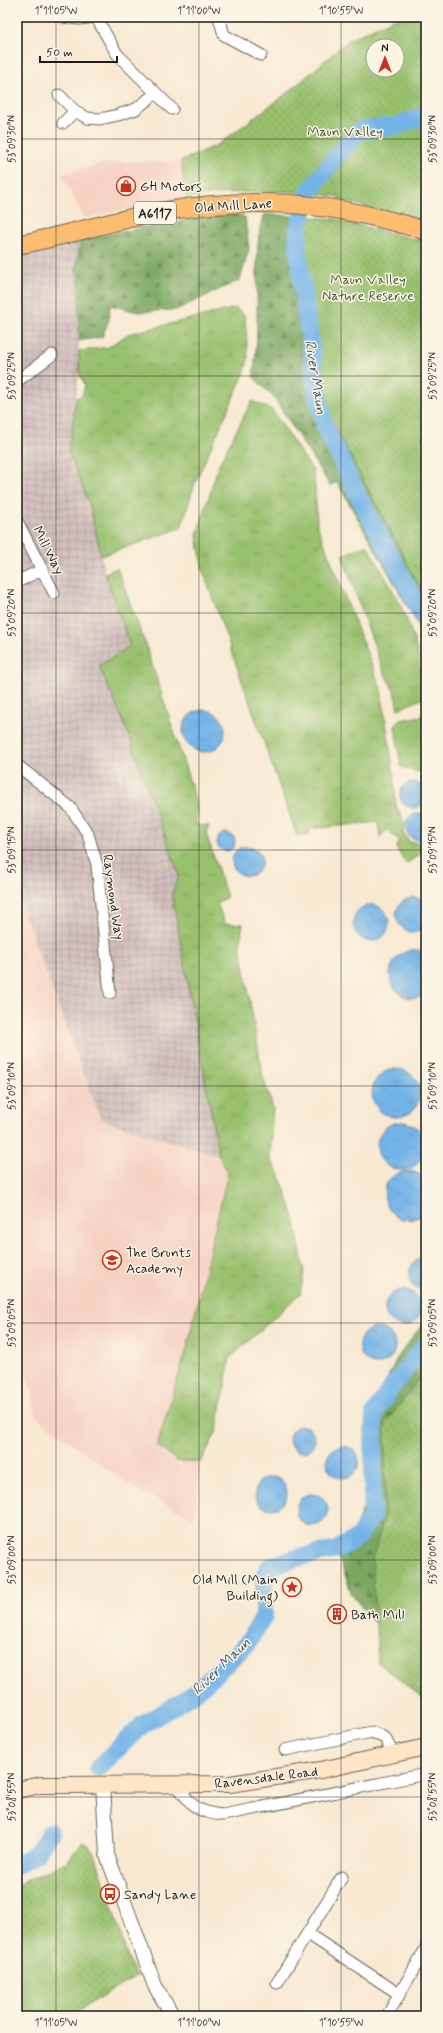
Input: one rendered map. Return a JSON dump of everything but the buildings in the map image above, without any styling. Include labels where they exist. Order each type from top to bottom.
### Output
[{"type":"main road","name":"Old Mill Lane","points":[[17,245],[160,212],[214,205],[254,202],[321,205],[426,231]]},
{"type":"main road","name":"Ravensdale Road","points":[[17,1790],[42,1785],[230,1784],[321,1770],[426,1747]]},
{"type":"street","points":[[63,17],[79,19],[96,17],[118,54],[172,109]]},
{"type":"street","points":[[219,17],[224,35],[262,55]]},
{"type":"street","points":[[59,95],[74,110],[87,118],[100,119],[136,109],[156,93]]},
{"type":"street","points":[[63,123],[74,110]]},
{"type":"street","points":[[17,381],[52,355]]},
{"type":"street","name":"Mill Way","points":[[17,521],[54,593]]},
{"type":"street","points":[[17,582],[41,570]]},
{"type":"street","name":"Raymond Way","points":[[17,765],[70,807],[88,834],[97,865],[110,993]]},
{"type":"street","points":[[285,1750],[372,1732],[385,1738],[393,1754]]},
{"type":"street","points":[[177,1785],[188,1802],[200,1810],[206,1813],[223,1815],[426,1774]]},
{"type":"street","points":[[103,1784],[107,1855],[150,1973],[158,1992],[173,2016]]},
{"type":"street","points":[[277,1983],[342,1877]]},
{"type":"street","points":[[308,1934],[399,1994]]},
{"type":"street","points":[[387,2016],[426,1948]]},
{"type":"shaded area","name":"GH Motors","points":[[181,161],[186,198],[84,218],[62,174],[105,163]]},
{"type":"shaded area","points":[[81,240],[76,269],[79,281],[79,373],[69,452],[90,506],[105,573],[130,646],[99,667],[127,730],[179,875],[172,896],[219,1156],[101,1120],[17,895],[17,255]]},
{"type":"shaded area","name":"The Brunts Academy","points":[[17,895],[101,1120],[219,1156],[228,1172],[187,1348],[217,1431],[201,1462],[194,1518],[132,1487],[35,1416],[33,1394],[26,1375],[17,1368]]},
{"type":"green space","name":"Maun Valley","points":[[398,17],[426,17],[426,222],[339,200],[339,197],[301,192],[243,192],[186,198],[181,161],[219,144],[291,90],[350,39]]},
{"type":"green space","points":[[234,214],[245,217],[249,249],[240,280],[176,310],[138,312],[110,305],[109,320],[102,337],[79,341],[79,281],[76,269],[81,240],[164,223]]},
{"type":"green space","name":"Maun Valley Nature Reserve","points":[[265,214],[333,219],[426,242],[426,639],[337,482],[330,486],[275,399],[253,377],[257,317],[258,247],[260,230]]},
{"type":"green space","name":"Maun Valley Nature Reserve","points":[[309,217],[333,219],[426,242],[426,598],[331,420],[304,255],[304,232]]},
{"type":"green space","points":[[236,308],[245,316],[248,359],[244,374],[195,483],[181,528],[101,556],[90,506],[69,452],[76,398],[82,396],[85,385],[79,373],[79,351],[109,347],[128,334]]},
{"type":"green space","points":[[252,401],[272,410],[313,471],[317,525],[381,689],[394,775],[396,806],[403,819],[403,833],[410,842],[426,843],[426,850],[406,864],[396,848],[400,841],[387,830],[380,837],[378,822],[309,829],[309,834],[297,836],[203,571],[197,535],[219,464]]},
{"type":"green space","points":[[367,545],[398,600],[413,637],[418,657],[422,699],[398,709],[394,690],[384,673],[342,555]]},
{"type":"green space","points":[[117,568],[146,646],[192,788],[197,808],[196,825],[209,826],[206,833],[227,897],[217,903],[225,924],[243,924],[240,942],[263,1077],[273,1108],[270,1158],[280,1175],[295,1221],[304,1272],[300,1294],[230,1358],[217,1431],[201,1462],[177,1461],[157,1445],[187,1348],[228,1172],[219,1156],[172,895],[179,875],[127,730],[99,666],[130,646],[105,573]]},
{"type":"green space","points":[[422,716],[426,723],[426,770],[416,772],[401,767],[395,727],[399,720]]},
{"type":"green space","points":[[426,1319],[426,1588],[408,1666],[352,1595],[339,1558],[350,1541],[366,1501],[365,1425],[397,1358]]},
{"type":"green space","points":[[426,1369],[426,1692],[422,1697],[378,1663],[372,1559],[385,1517],[385,1424]]},
{"type":"green space","points":[[82,1842],[89,1846],[96,1857],[130,1964],[137,1976],[69,2016],[17,2016],[17,1885],[67,1862]]},
{"type":"water","points":[[200,710],[208,710],[219,716],[225,727],[225,735],[219,746],[208,752],[200,752],[189,746],[183,735],[183,727],[189,716]]},
{"type":"water","points":[[413,782],[423,785],[426,795],[423,805],[413,808],[403,805],[400,795],[403,785]]},
{"type":"water","points":[[419,813],[426,815],[426,838],[417,840],[409,836],[406,829],[406,824],[407,819],[414,814]]},
{"type":"water","points":[[226,833],[232,836],[235,842],[232,848],[226,851],[220,848],[217,842],[220,836]]},
{"type":"water","points":[[247,846],[258,850],[262,861],[258,872],[247,876],[236,872],[232,861],[236,850]]},
{"type":"water","points":[[414,897],[426,901],[426,928],[413,933],[405,930],[400,925],[396,914],[401,903],[406,899]]},
{"type":"water","points":[[374,905],[384,910],[388,916],[388,930],[384,936],[378,940],[368,941],[358,936],[354,930],[353,920],[358,910],[364,906]]},
{"type":"water","points":[[410,950],[417,950],[426,953],[426,995],[414,998],[404,996],[397,991],[392,983],[390,974],[392,965],[399,956]]},
{"type":"water","points":[[391,1069],[401,1069],[413,1076],[420,1088],[420,1098],[413,1110],[401,1117],[391,1117],[383,1113],[376,1106],[372,1098],[372,1088],[376,1080],[383,1073]]},
{"type":"water","points":[[396,1122],[406,1122],[418,1129],[425,1141],[425,1151],[418,1163],[406,1170],[396,1170],[388,1166],[381,1159],[377,1151],[377,1141],[381,1133],[388,1126]]},
{"type":"water","points":[[411,1171],[426,1179],[426,1212],[413,1219],[401,1219],[392,1213],[386,1204],[384,1193],[387,1182],[396,1174]]},
{"type":"water","points":[[426,1257],[426,1292],[418,1290],[413,1286],[410,1281],[409,1274],[413,1263]]},
{"type":"water","points":[[403,1290],[413,1293],[418,1298],[421,1308],[418,1318],[413,1323],[403,1326],[393,1323],[388,1318],[385,1308],[388,1298],[393,1293]]},
{"type":"water","points":[[377,1328],[387,1331],[392,1336],[395,1346],[392,1356],[387,1361],[377,1364],[367,1361],[362,1356],[359,1346],[362,1336],[367,1331]]},
{"type":"water","points":[[302,1426],[311,1430],[315,1439],[311,1448],[302,1452],[293,1448],[289,1439],[293,1430]]},
{"type":"water","points":[[343,1446],[349,1447],[356,1453],[359,1462],[358,1468],[352,1475],[343,1478],[337,1477],[330,1471],[327,1462],[328,1456],[334,1449]]},
{"type":"water","points":[[271,1477],[277,1478],[284,1484],[287,1493],[286,1499],[280,1506],[271,1509],[265,1508],[258,1502],[255,1493],[256,1487],[262,1480]]},
{"type":"water","points":[[312,1494],[318,1495],[325,1501],[328,1510],[327,1516],[321,1523],[312,1526],[306,1525],[299,1519],[296,1510],[297,1504],[303,1497]]},
{"type":"waterway","name":"River Maun","points":[[426,115],[396,126],[361,130],[338,154],[309,192],[298,229],[298,252],[317,391],[324,424],[353,486],[426,621]]},
{"type":"waterway","name":"River Maun","points":[[98,1768],[141,1726],[195,1693],[246,1645],[264,1617],[265,1574],[269,1567],[296,1558],[337,1550],[359,1536],[372,1516],[374,1414],[390,1389],[426,1344]]},
{"type":"waterway","name":"River Maun","points":[[17,1865],[37,1853],[50,1832]]},
{"type":"place","name":"GH Motors","points":[[126,186]]},
{"type":"place","name":"The Brunts Academy","points":[[112,1260]]},
{"type":"place","name":"Old Mill (Main Building)","points":[[292,1587]]},
{"type":"place","name":"Bath Mill","points":[[337,1614]]},
{"type":"place","name":"Sandy Lane","points":[[110,1894]]}]
